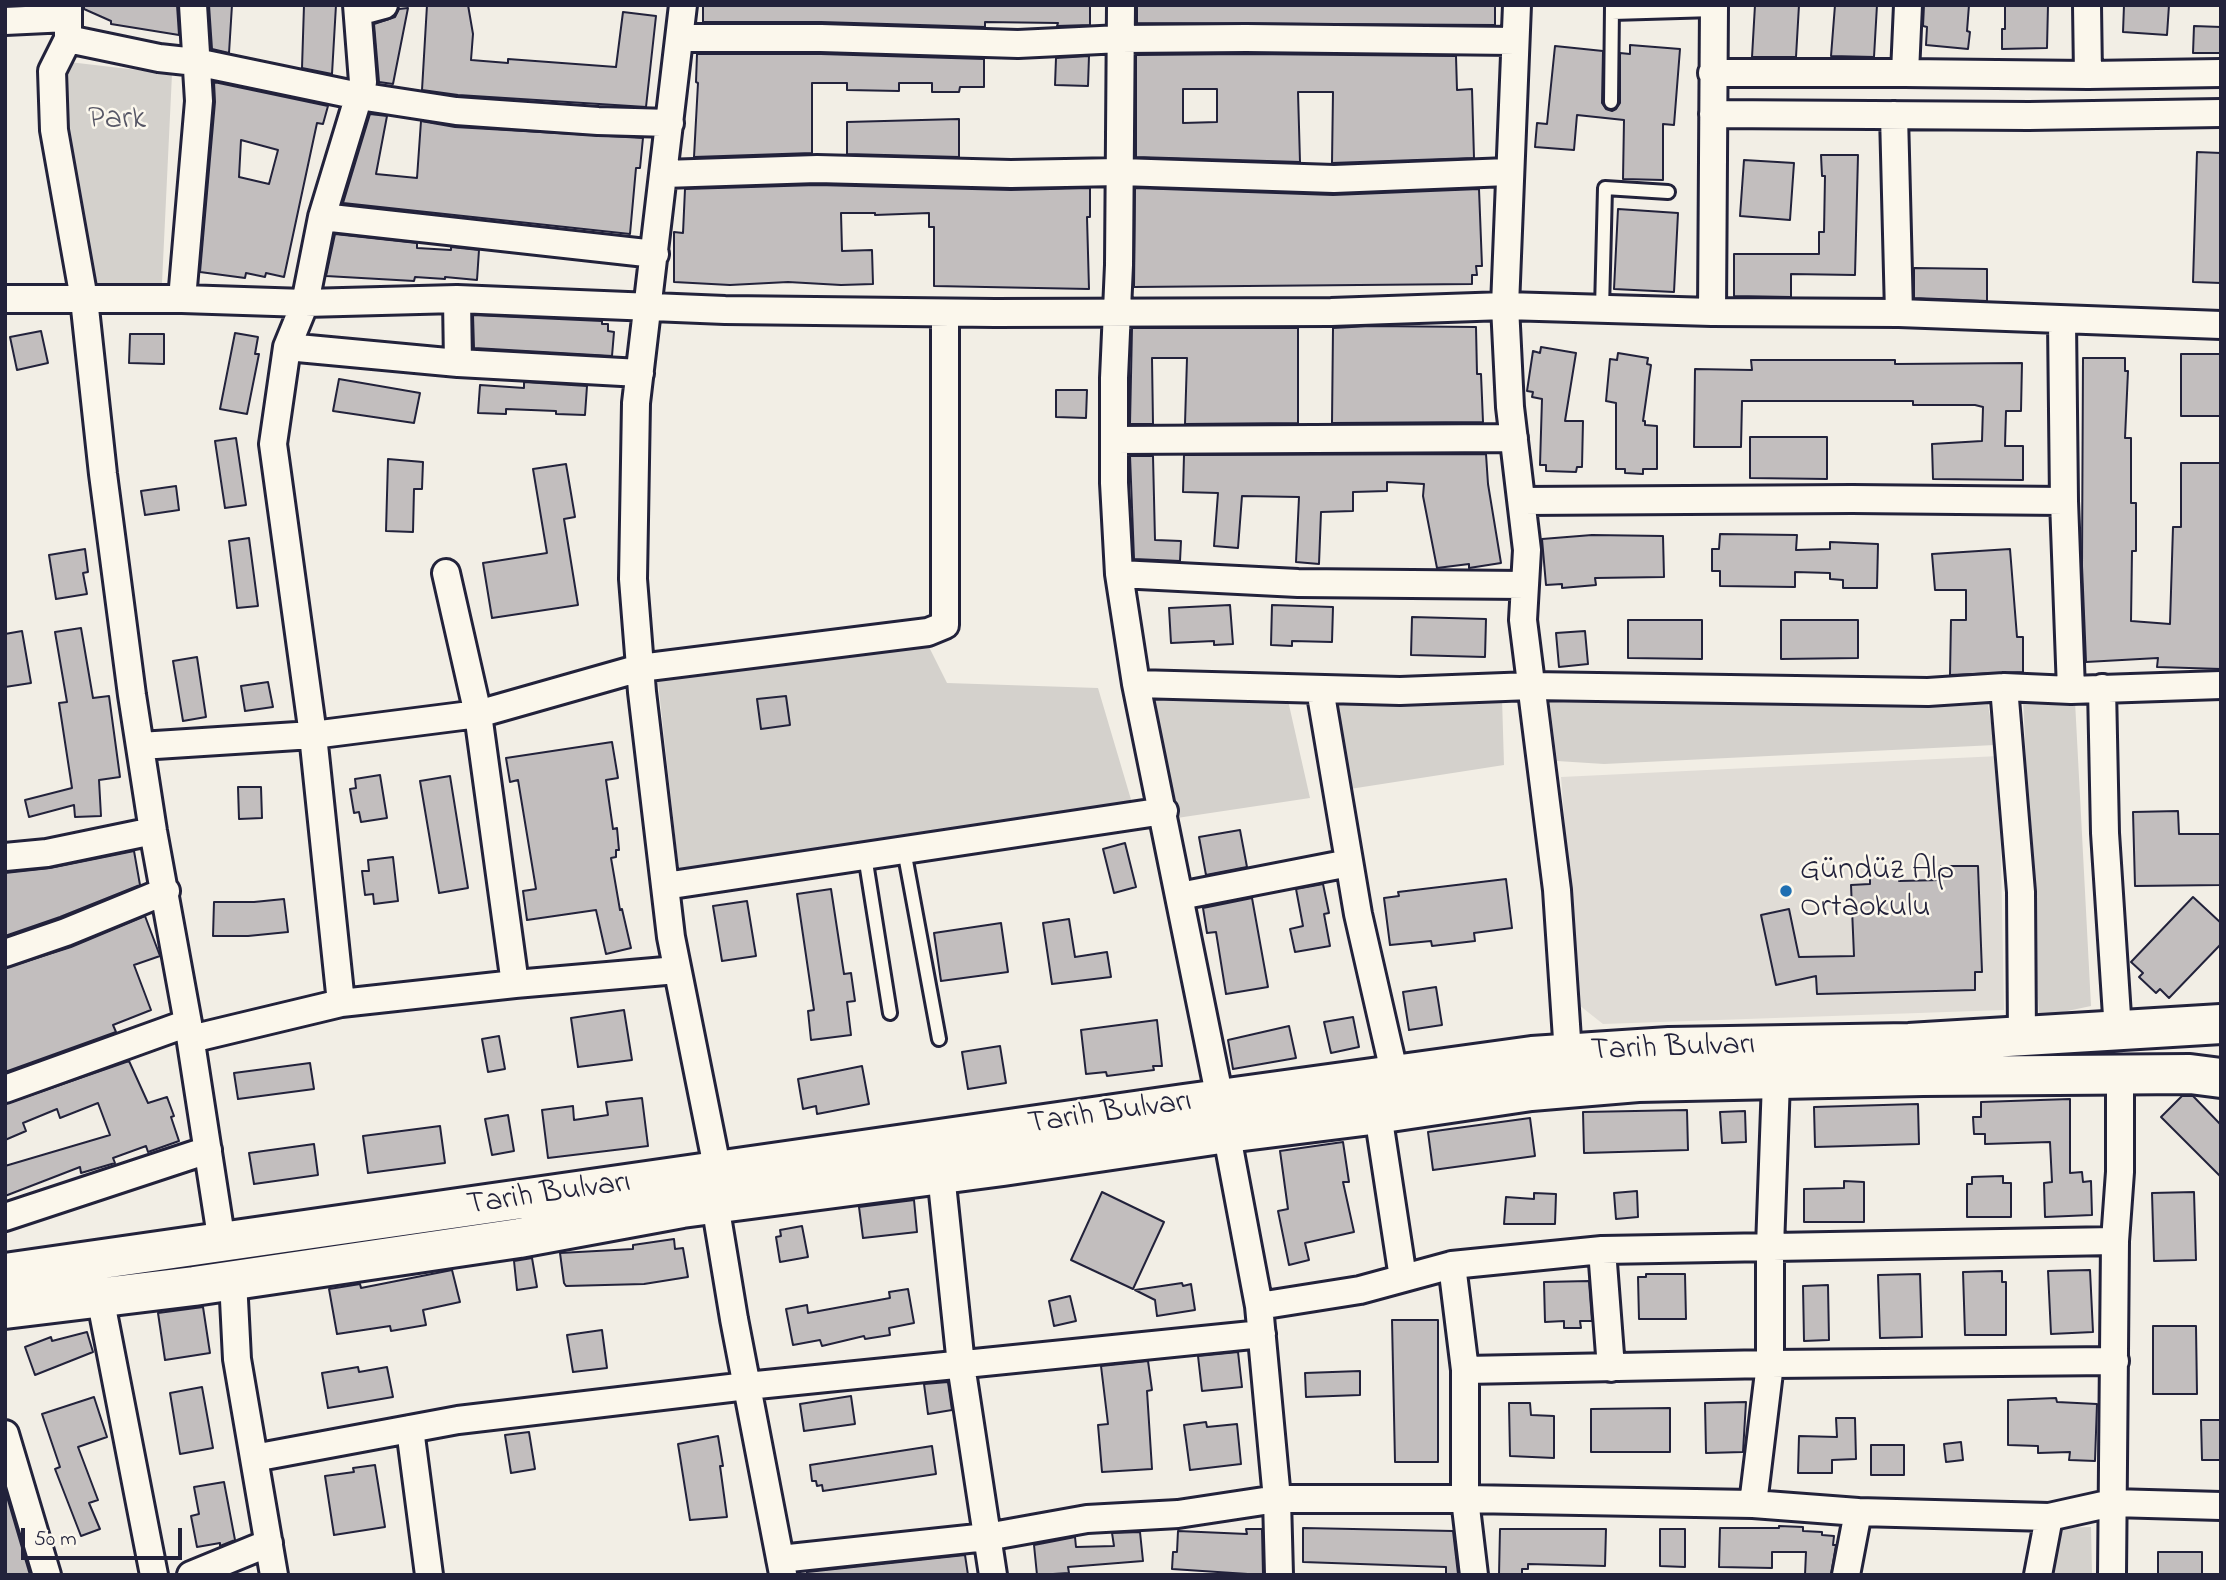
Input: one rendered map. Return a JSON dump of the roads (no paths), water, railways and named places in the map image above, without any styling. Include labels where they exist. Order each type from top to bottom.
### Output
[{"type":"main road","name":"Tarih Bulvarı","points":[[5,1273],[222,1243],[717,1188],[1224,1116],[1395,1076],[1532,1056],[1669,1047],[1909,1043],[2221,1024]]},
{"type":"main road","points":[[5,1309],[233,1280],[519,1238],[717,1188],[942,1174],[1224,1116],[1378,1114],[1531,1091],[1638,1082],[2120,1074],[2190,1074],[2221,1078]]},
{"type":"street","points":[[182,299],[199,101],[192,5]]},
{"type":"street","points":[[341,1003],[313,735],[273,444],[287,347],[305,303],[322,217],[363,82],[357,9],[384,5]]},
{"type":"street","points":[[683,5],[636,403],[633,579],[640,668],[677,970],[717,1188],[747,1386],[782,1567],[987,1537],[1087,1519],[1178,1514],[1277,1499],[1753,1504],[1858,1512],[2049,1517],[2112,1503],[2221,1506]]},
{"type":"street","points":[[1121,5],[1118,313],[1114,379],[1119,575],[1136,684],[1164,811],[1259,1306],[1277,1499],[1279,1575]]},
{"type":"street","points":[[1517,5],[1508,172],[1505,306],[1510,407],[1527,550],[1524,620],[1557,890],[1568,1054]]},
{"type":"street","points":[[1905,73],[1908,5]]},
{"type":"street","points":[[2087,5],[2088,75]]},
{"type":"street","points":[[1712,312],[1714,8]]},
{"type":"street","points":[[5,21],[68,21],[159,58],[196,62],[359,96],[456,111],[670,123]]},
{"type":"street","points":[[68,21],[51,71],[54,130],[84,299],[103,474],[140,746],[222,1243]]},
{"type":"street","points":[[680,38],[821,38],[1018,44],[1121,39],[1246,38],[1515,41]]},
{"type":"street","points":[[1712,73],[2221,73]]},
{"type":"street","points":[[1713,114],[2221,113]]},
{"type":"street","points":[[1894,115],[1899,313]]},
{"type":"street","points":[[664,174],[817,169],[1011,174],[1120,172],[1334,179],[1508,172]]},
{"type":"street","points":[[322,217],[655,254]]},
{"type":"street","points":[[5,299],[182,299],[305,303],[457,299],[647,307],[944,313],[1331,312],[1505,306],[1712,312],[1899,313],[2221,325]]},
{"type":"street","points":[[457,299],[458,363]]},
{"type":"street","points":[[140,746],[313,735],[478,714],[640,668],[928,632],[944,625],[944,313]]},
{"type":"street","points":[[2062,321],[2064,501],[2071,690]]},
{"type":"street","points":[[287,347],[458,363],[639,373]]},
{"type":"street","points":[[1114,440],[1514,438]]},
{"type":"street","points":[[1522,501],[2064,501]]},
{"type":"street","points":[[446,573],[478,714],[514,984]]},
{"type":"street","points":[[1119,575],[1298,583],[1525,585]]},
{"type":"street","points":[[1136,684],[1400,691],[1531,686],[1928,692],[2004,687],[2071,690],[2221,685]]},
{"type":"street","points":[[2004,687],[2021,892],[2021,1037]]},
{"type":"street","points":[[1320,688],[1358,914],[1395,1076]]},
{"type":"street","points":[[2102,688],[2105,833],[2118,1031]]},
{"type":"street","points":[[665,886],[1164,811]]},
{"type":"street","points":[[5,857],[47,853],[153,831]]},
{"type":"street","points":[[1180,896],[1349,863]]},
{"type":"street","points":[[5,954],[166,891]]},
{"type":"street","points":[[5,1089],[189,1031],[341,1003],[677,970]]},
{"type":"street","points":[[2112,1575],[2115,1241],[2120,1172],[2120,1074]]},
{"type":"street","points":[[1753,1504],[1770,1364],[1770,1247],[1776,1081]]},
{"type":"street","points":[[1378,1114],[1403,1278]]},
{"type":"street","points":[[5,1217],[208,1150]]},
{"type":"street","points":[[942,1174],[961,1365],[993,1575]]},
{"type":"street","points":[[1259,1306],[1360,1290],[1452,1265],[1602,1250],[2115,1241]]},
{"type":"street","points":[[1602,1250],[1611,1368]]},
{"type":"street","points":[[1452,1265],[1465,1370],[1465,1499],[1474,1575]]},
{"type":"street","points":[[233,1280],[237,1359],[274,1575]]},
{"type":"street","points":[[100,1297],[154,1575]]},
{"type":"street","points":[[254,1458],[458,1420],[747,1386],[1262,1334]]},
{"type":"street","points":[[1465,1370],[2115,1361]]},
{"type":"street","points":[[410,1429],[429,1575]]},
{"type":"street","points":[[5,1434],[47,1575]]},
{"type":"street","points":[[1846,1575],[1858,1512]]},
{"type":"street","points":[[2038,1575],[2049,1517]]},
{"type":"street","points":[[191,1575],[269,1543]]},
{"type":"lane","points":[[1611,102],[1612,9],[1714,8]]},
{"type":"lane","points":[[1602,309],[1605,188],[1668,192]]},
{"type":"lane","points":[[904,850],[939,1039]]},
{"type":"lane","points":[[865,856],[890,1013]]},
{"type":"place","name":"Gündüz Alp Ortaokulu","points":[[1786,891]]},
{"type":"park label","name":"Park","points":[[117,122]]}]
